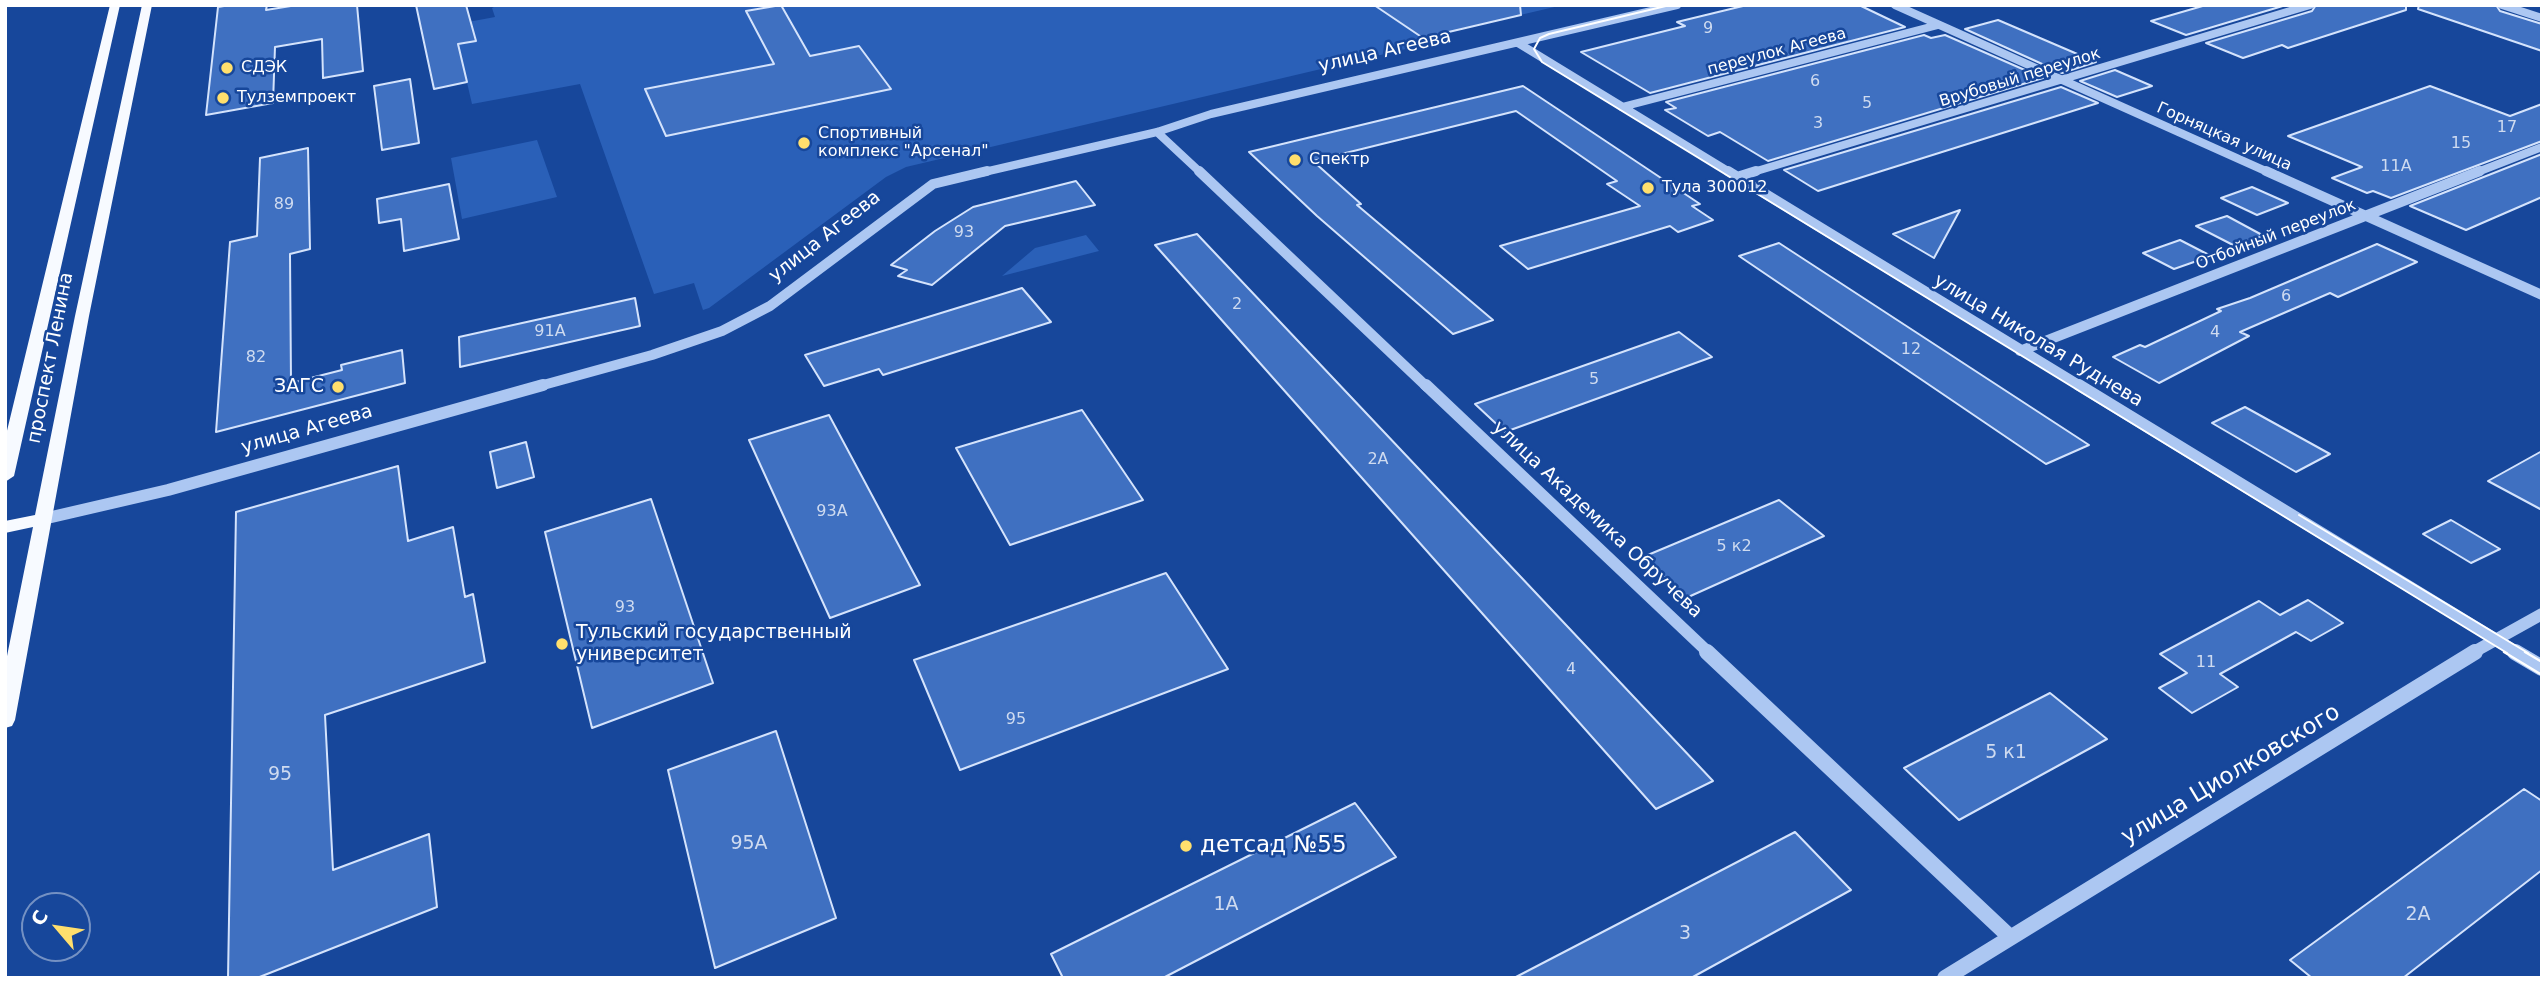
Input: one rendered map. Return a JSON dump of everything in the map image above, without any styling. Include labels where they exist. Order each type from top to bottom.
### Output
[{"type":"main road","name":"проспект Ленина","points":[[5,475],[116,5]]},
{"type":"main road","name":"проспект Ленина","points":[[5,720],[82,316],[147,5]]},
{"type":"main road","name":"улица Агеева","points":[[5,527],[43,519]]},
{"type":"street","name":"улица Агеева","points":[[43,519],[221,475],[652,355],[729,328],[770,306],[933,184],[1157,132],[1211,114],[1677,5]]},
{"type":"street","name":"Горняцкая улица","points":[[1895,5],[2542,295]]},
{"type":"street","name":"Врубовый переулок","points":[[1737,177],[2311,5]]},
{"type":"street","points":[[2502,5],[2542,18]]},
{"type":"street","name":"переулок Агеева","points":[[1622,107],[1938,25]]},
{"type":"street","name":"улица Николая Руднева","points":[[1518,43],[2542,668]]},
{"type":"street","name":"улица Академика Обручева","points":[[1157,132],[2010,937]]},
{"type":"street","name":"Отбойный переулок","points":[[2020,351],[2542,147]]},
{"type":"street","name":"улица Циолковского","points":[[1945,978],[2495,639],[2542,614]]},
{"type":"shaded area","name":"Спортивный комплекс \"Арсенал\"","points":[[498,5],[1563,5],[1413,40],[1410,48],[906,167],[886,177],[703,310],[694,283],[654,294],[580,84],[472,104],[458,44],[476,40],[473,32],[452,25],[495,17],[492,8]]},
{"type":"shaded area","points":[[537,140],[557,197],[462,219],[451,158]]},
{"type":"shaded area","points":[[1086,235],[1099,251],[1002,276],[1035,248]]},
{"type":"building","points":[[267,5],[266,10],[297,5],[357,5],[363,71],[323,78],[322,39],[275,47],[273,103],[206,115],[218,7]]},
{"type":"building","points":[[416,5],[466,5],[476,41],[458,44],[467,82],[434,89]]},
{"type":"building","points":[[781,5],[810,56],[859,46],[891,89],[666,136],[645,89],[774,64],[746,11]]},
{"type":"building","points":[[1374,5],[1520,5],[1521,15],[1423,38]]},
{"type":"building","points":[[1747,5],[1859,5],[1905,27],[1650,93],[1581,52],[1685,26],[1677,22]]},
{"type":"building","points":[[2206,5],[2286,5],[2186,35],[2151,21]]},
{"type":"building","points":[[2316,5],[2406,5],[2406,10],[2288,48],[2282,45],[2243,58],[2206,43],[2312,11]]},
{"type":"building","points":[[2419,5],[2496,5],[2500,11],[2542,24],[2542,51],[2418,9]]},
{"type":"building","points":[[1998,20],[2096,62],[2062,73],[1965,29]]},
{"type":"building","points":[[1924,35],[1931,38],[1945,35],[2043,78],[1768,161],[1720,132],[1708,136],[1665,110],[1676,108],[1666,102]]},
{"type":"building","points":[[2115,70],[2152,86],[2117,97],[2080,81]]},
{"type":"building","points":[[410,79],[419,143],[382,150],[374,86]]},
{"type":"building","points":[[1523,86],[1700,204],[1692,206],[1713,220],[1678,232],[1670,226],[1528,269],[1500,246],[1640,206],[1607,184],[1617,181],[1516,111],[1313,161],[1361,204],[1357,205],[1493,320],[1453,334],[1317,216],[1249,152]]},
{"type":"building","points":[[2430,86],[2510,116],[2542,104],[2542,141],[2391,198],[2373,191],[2367,193],[2332,178],[2362,167],[2288,136]]},
{"type":"building","points":[[2061,87],[2098,103],[1818,191],[1784,170]]},
{"type":"building","points":[[308,148],[310,249],[290,254],[291,383],[342,370],[341,365],[402,350],[405,383],[216,432],[230,242],[257,236],[260,158]]},
{"type":"building","points":[[2542,154],[2542,197],[2466,230],[2410,206]]},
{"type":"building","points":[[1076,181],[1095,205],[1005,226],[932,285],[898,276],[907,270],[891,265],[935,231],[973,207]]},
{"type":"building","points":[[449,184],[459,239],[404,251],[401,219],[379,223],[377,199]]},
{"type":"building","points":[[2252,187],[2288,203],[2257,215],[2221,198]]},
{"type":"building","points":[[1960,210],[1934,258],[1893,234]]},
{"type":"building","points":[[2227,216],[2264,236],[2233,245],[2196,226]]},
{"type":"building","points":[[1197,234],[1713,781],[1656,809],[1155,245]]},
{"type":"building","points":[[2180,240],[2211,256],[2174,269],[2143,253]]},
{"type":"building","points":[[1779,243],[2089,445],[2046,464],[1739,256]]},
{"type":"building","points":[[2377,244],[2417,262],[2338,297],[2330,293],[2240,332],[2249,336],[2159,383],[2113,357],[2140,345],[2145,347],[2221,311],[2217,309],[2250,298]]},
{"type":"building","points":[[1022,288],[1051,322],[883,375],[879,369],[824,386],[805,355]]},
{"type":"building","points":[[635,298],[640,326],[460,367],[459,337]]},
{"type":"building","points":[[1679,332],[1712,357],[1505,432],[1475,404]]},
{"type":"building","points":[[2245,407],[2330,454],[2296,472],[2212,423]]},
{"type":"building","points":[[1082,410],[1143,500],[1010,545],[956,448]]},
{"type":"building","points":[[829,415],[920,585],[830,618],[749,440]]},
{"type":"building","points":[[526,442],[534,477],[497,488],[490,452]]},
{"type":"building","points":[[2542,451],[2542,510],[2488,481]]},
{"type":"building","points":[[398,466],[408,541],[453,527],[465,597],[473,594],[485,662],[325,715],[333,870],[429,834],[437,907],[257,978],[228,978],[236,512]]},
{"type":"building","points":[[651,499],[713,683],[592,728],[545,532]]},
{"type":"building","points":[[1779,500],[1824,536],[1686,598],[1643,557]]},
{"type":"building","points":[[2451,520],[2500,549],[2471,563],[2423,534]]},
{"type":"building","points":[[1166,573],[1228,669],[960,770],[914,660]]},
{"type":"building","points":[[2308,600],[2343,623],[2311,641],[2296,632],[2220,674],[2238,687],[2192,713],[2159,688],[2187,673],[2160,654],[2259,601],[2280,615]]},
{"type":"building","points":[[2050,693],[2107,739],[1959,820],[1904,768]]},
{"type":"building","points":[[776,731],[836,918],[715,968],[668,770]]},
{"type":"building","points":[[2524,789],[2542,801],[2542,870],[2403,978],[2312,978],[2290,960]]},
{"type":"building","points":[[1355,803],[1396,857],[1163,978],[1063,978],[1051,954]]},
{"type":"building","points":[[1795,832],[1851,890],[1691,978],[1514,978]]},
{"type":"tram line","points":[[1670,5],[1549,34],[1540,38],[1534,49],[1542,62],[2507,653]]},
{"type":"tram line","points":[[2299,515],[2528,653]]},
{"type":"tram line","points":[[2504,652],[2542,675]]},
{"type":"tram line","points":[[2525,652],[2542,662]]},
{"type":"place","name":"СДЭК","points":[[227,68]]},
{"type":"place","name":"Тулземпроект","points":[[223,98]]},
{"type":"place","name":"Спортивный комплекс \"Арсенал\"","points":[[804,143]]},
{"type":"place","name":"Спектр","points":[[1295,160]]},
{"type":"place","name":"Тула 300012","points":[[1648,188]]},
{"type":"place","name":"ЗАГС","points":[[338,387]]},
{"type":"place","name":"Тульский государственный университет","points":[[562,644]]},
{"type":"place","name":"детсад №55","points":[[1186,846]]}]
